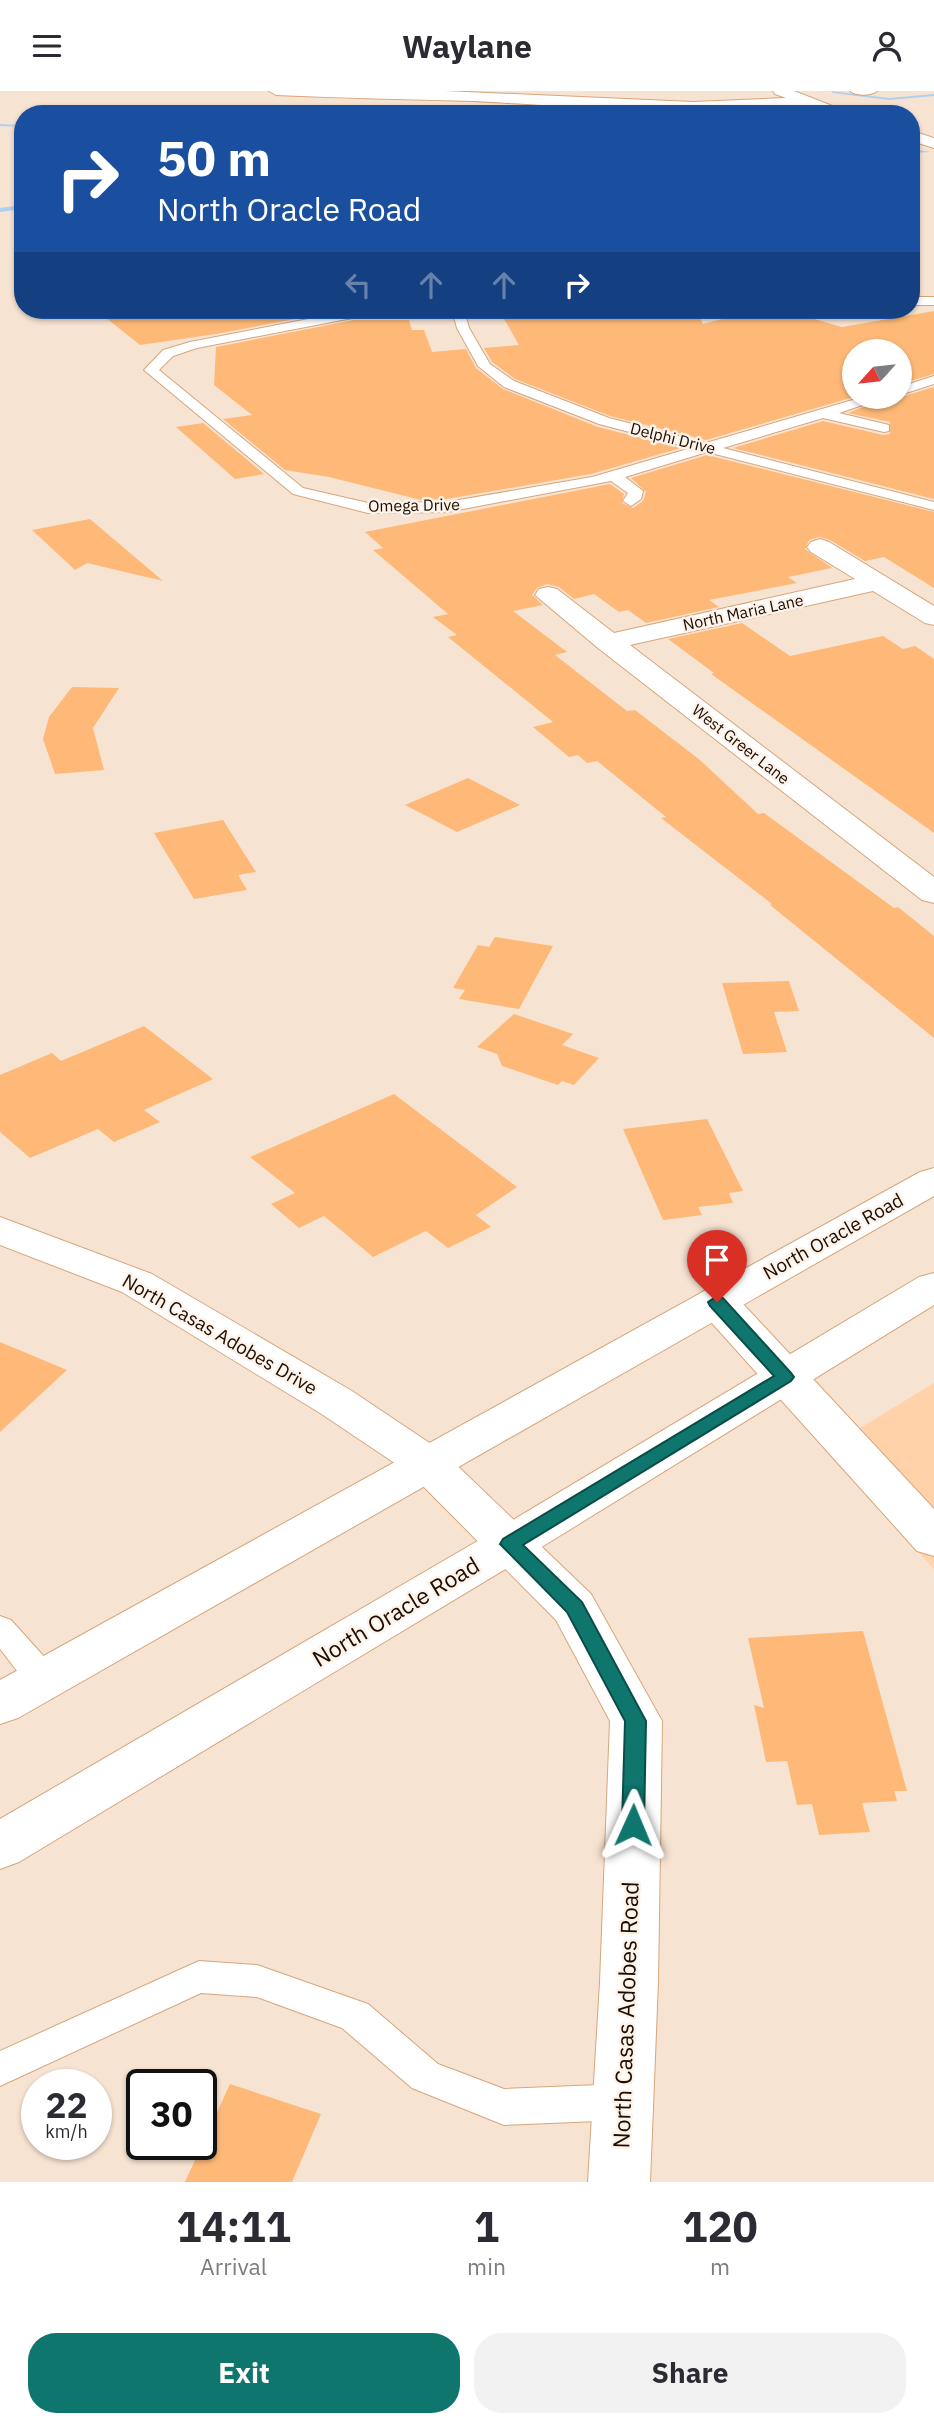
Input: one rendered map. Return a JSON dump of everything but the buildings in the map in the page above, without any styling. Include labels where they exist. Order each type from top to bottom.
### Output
[{"type":"main road","points":[[276,91],[497,98],[615,105]]},
{"type":"main road","points":[[780,91],[820,105]]},
{"type":"main road","points":[[776,105],[809,101]]},
{"type":"main road","points":[[820,547],[934,617]]},
{"type":"main road","name":"North Maria Lane","points":[[608,642],[878,582]]},
{"type":"main road","name":"West Greer Lane","points":[[548,595],[930,886]]},
{"type":"main road","name":"North Oracle Road","points":[[0,1705],[426,1463],[934,1180]]},
{"type":"main road","name":"North Casas Adobes Drive","points":[[0,1230],[137,1283],[336,1402],[426,1463]]},
{"type":"main road","name":"North Oracle Road","points":[[0,1846],[510,1544],[934,1286]]},
{"type":"main road","points":[[717,1302],[934,1539]]},
{"type":"main road","name":"North Casas Adobes Road","points":[[426,1463],[574,1607],[636,1721],[629,1982],[619,2182]]},
{"type":"lane","points":[[855,91],[872,91]]},
{"type":"lane","name":"Omega Drive","points":[[321,319],[168,353],[150,370],[298,491],[368,508],[447,507],[613,475],[842,408]]},
{"type":"lane","name":"Delphi Drive","points":[[460,319],[485,366],[509,384],[604,421],[930,506]]},
{"type":"lane","points":[[912,387],[934,380]]},
{"type":"lane","points":[[824,414],[884,428]]},
{"type":"lane","points":[[613,475],[635,491],[636,496],[631,501]]},
{"type":"lane","points":[[0,1627],[45,1679]]},
{"type":"lane","points":[[0,2069],[199,1977],[257,1980],[355,2016],[425,2076],[504,2107],[623,2102]]},
{"type":"shaded area","points":[[934,1383],[934,1569],[824,1450]]},
{"type":"waterway","points":[[833,92],[889,99],[934,95]]},
{"type":"waterway","points":[[0,125],[14,126]]},
{"type":"waterway","points":[[920,152],[928,152]]},
{"type":"waterway","points":[[0,210],[14,208]]},
{"type":"route","points":[[633,1825],[636,1721],[574,1607],[510,1544],[785,1377],[717,1302]]}]
